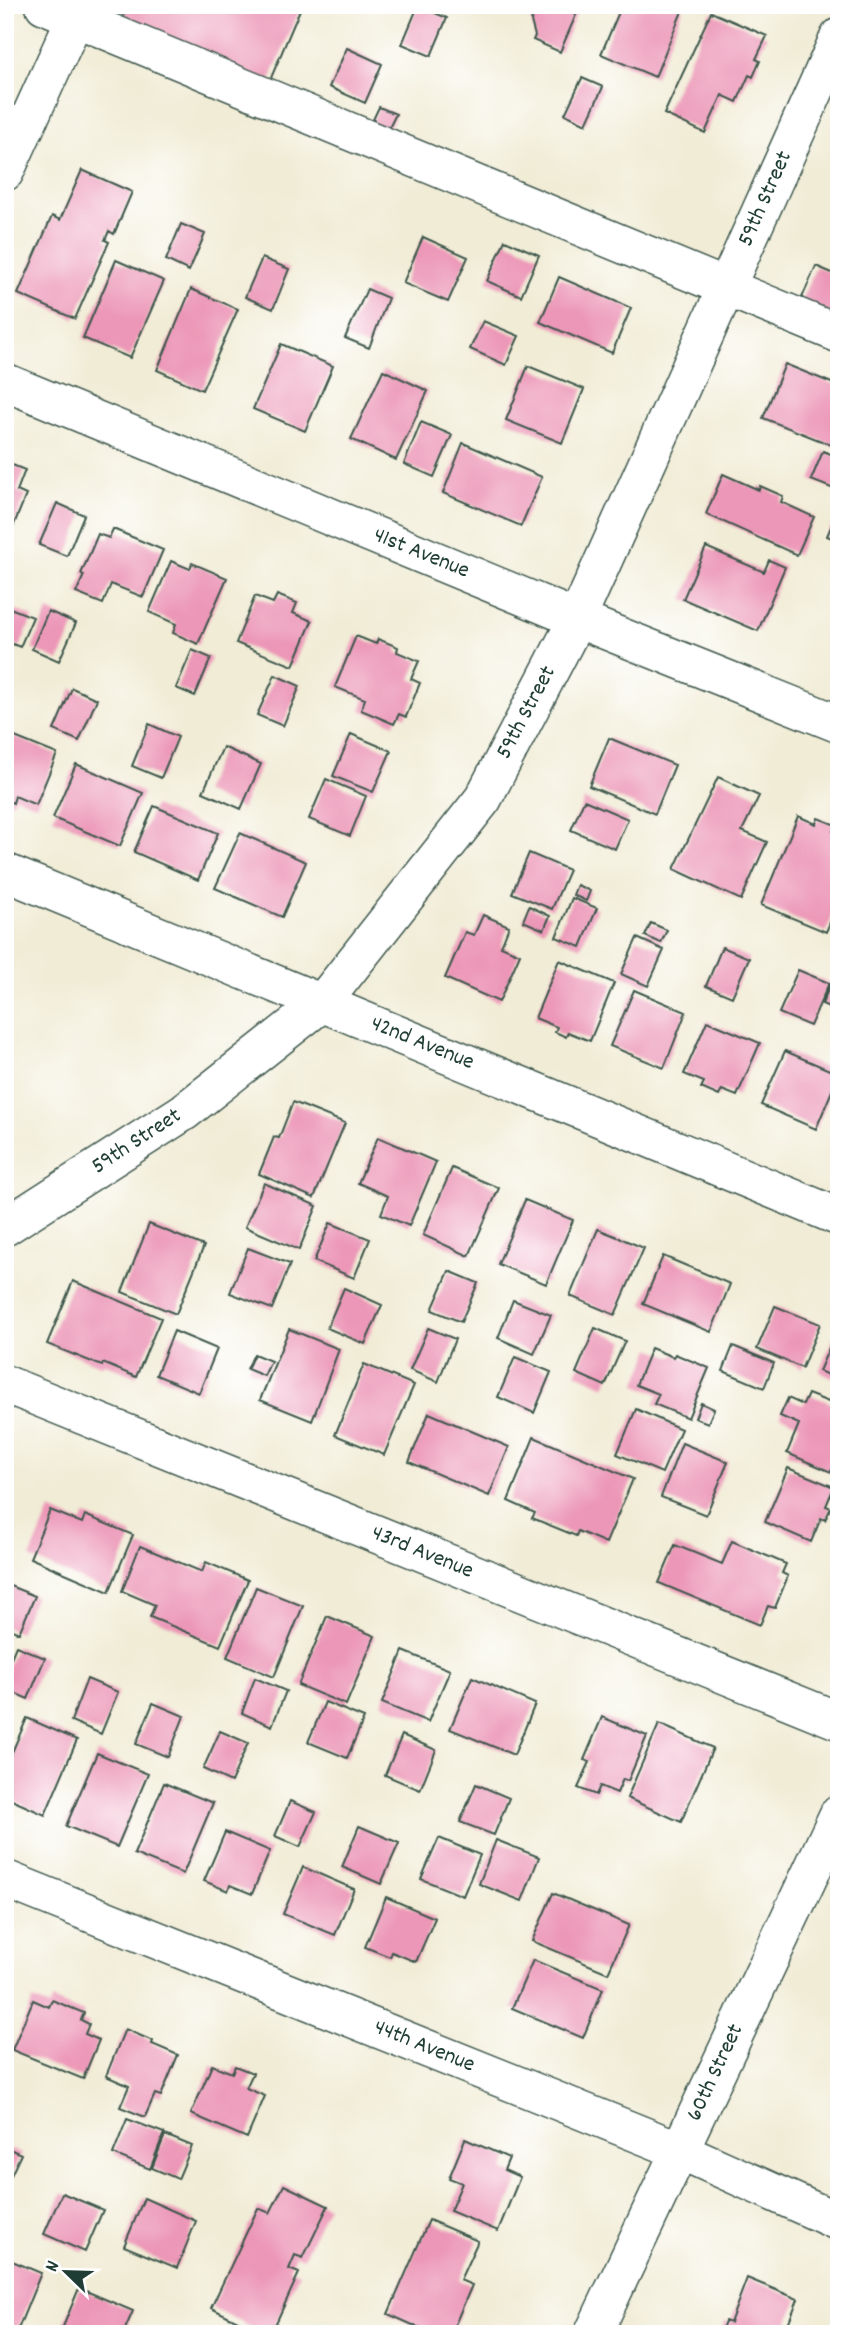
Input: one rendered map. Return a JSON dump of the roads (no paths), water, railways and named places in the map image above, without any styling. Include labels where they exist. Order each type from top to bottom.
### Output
[{"type":"street","points":[[5,172],[66,9],[839,334]]},
{"type":"street","name":"59th Street","points":[[5,1227],[184,1112],[321,1003],[483,799],[577,619],[839,37]]},
{"type":"street","name":"41st Avenue","points":[[5,382],[577,619],[839,724]]},
{"type":"street","name":"42nd Avenue","points":[[5,872],[839,1217]]},
{"type":"street","name":"43rd Avenue","points":[[5,1384],[839,1721]]},
{"type":"street","name":"60th Street","points":[[593,2334],[839,1813]]},
{"type":"street","name":"44th Avenue","points":[[5,1879],[679,2150],[839,2222]]}]
